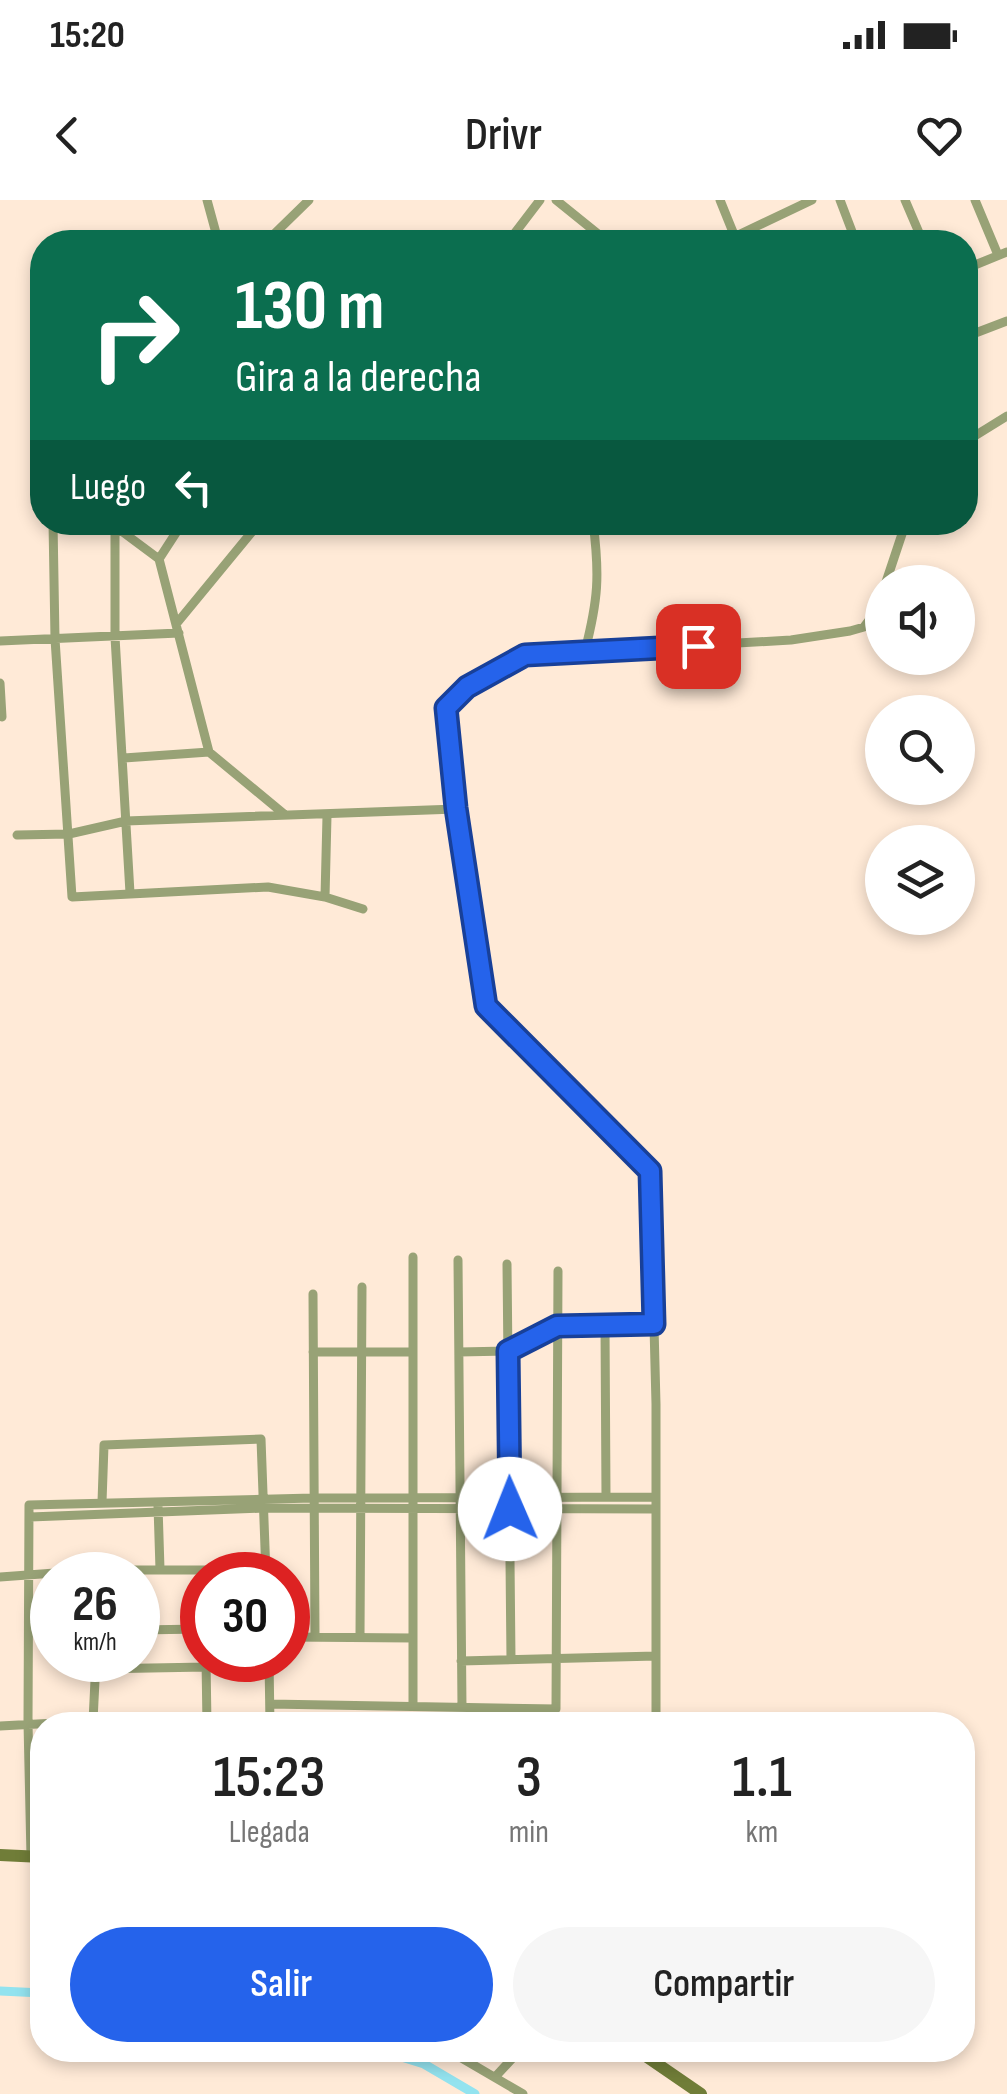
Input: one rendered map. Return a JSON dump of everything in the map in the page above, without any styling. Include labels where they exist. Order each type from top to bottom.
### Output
[{"type":"main road","points":[[0,1855],[30,1856]]},
{"type":"main road","points":[[654,2062],[700,2094]]},
{"type":"street","points":[[206,200],[215,230]]},
{"type":"street","points":[[278,230],[309,200]]},
{"type":"street","points":[[517,230],[540,200]]},
{"type":"street","points":[[556,200],[593,230]]},
{"type":"street","points":[[720,200],[732,230]]},
{"type":"street","points":[[755,230],[812,200]]},
{"type":"street","points":[[840,200],[851,230]]},
{"type":"street","points":[[906,200],[918,230]]},
{"type":"street","points":[[975,200],[1002,254],[978,264]]},
{"type":"street","points":[[978,332],[1007,321]]},
{"type":"street","points":[[978,434],[1007,416]]},
{"type":"street","points":[[54,535],[55,639],[72,897],[250,886],[325,897],[363,910]]},
{"type":"street","points":[[113,535],[130,893]]},
{"type":"street","points":[[127,535],[159,559],[209,752],[284,814]]},
{"type":"street","points":[[159,559],[175,535]]},
{"type":"street","points":[[0,641],[116,637],[178,628],[250,535]]},
{"type":"street","points":[[585,652],[598,602],[600,572],[595,535]]},
{"type":"street","points":[[892,565],[902,535]]},
{"type":"street","points":[[656,1712],[650,1171],[486,1006],[456,808],[446,708],[467,687],[525,655],[791,640],[865,626]]},
{"type":"street","points":[[0,684],[2,717]]},
{"type":"street","points":[[124,758],[209,752]]},
{"type":"street","points":[[17,834],[68,834],[126,821],[456,808]]},
{"type":"street","points":[[325,897],[326,816]]},
{"type":"street","points":[[413,1256],[413,1706]]},
{"type":"street","points":[[458,1260],[462,1707]]},
{"type":"street","points":[[508,1264],[511,1659]]},
{"type":"street","points":[[270,1704],[556,1709],[558,1271]]},
{"type":"street","points":[[360,1636],[362,1288]]},
{"type":"street","points":[[313,1294],[315,1637]]},
{"type":"street","points":[[459,1352],[508,1351],[557,1326],[654,1324]]},
{"type":"street","points":[[606,1325],[606,1497]]},
{"type":"street","points":[[313,1352],[412,1352]]},
{"type":"street","points":[[102,1502],[104,1445],[262,1439],[265,1552]]},
{"type":"street","points":[[30,1516],[312,1498],[656,1497]]},
{"type":"street","points":[[31,1552],[29,1505],[102,1502],[158,1506]]},
{"type":"street","points":[[263,1504],[313,1510],[656,1509]]},
{"type":"street","points":[[158,1506],[159,1552]]},
{"type":"street","points":[[160,1569],[180,1570]]},
{"type":"street","points":[[0,1576],[30,1574]]},
{"type":"street","points":[[30,1624],[30,1788]]},
{"type":"street","points":[[310,1637],[413,1638]]},
{"type":"street","points":[[461,1661],[656,1656]]},
{"type":"street","points":[[93,1712],[95,1682]]},
{"type":"street","points":[[206,1682],[207,1712]]},
{"type":"street","points":[[270,1682],[270,1712]]},
{"type":"street","points":[[0,1726],[28,1723]]},
{"type":"street","points":[[470,2062],[523,2094]]},
{"type":"street","points":[[496,2076],[509,2062]]},
{"type":"waterway","points":[[0,1991],[30,1992]]},
{"type":"waterway","points":[[418,2062],[475,2094]]},
{"type":"route","points":[[510,1509],[508,1351],[557,1326],[654,1324],[650,1171],[486,1006],[456,808],[446,708],[467,687],[525,655],[698,646]]}]
